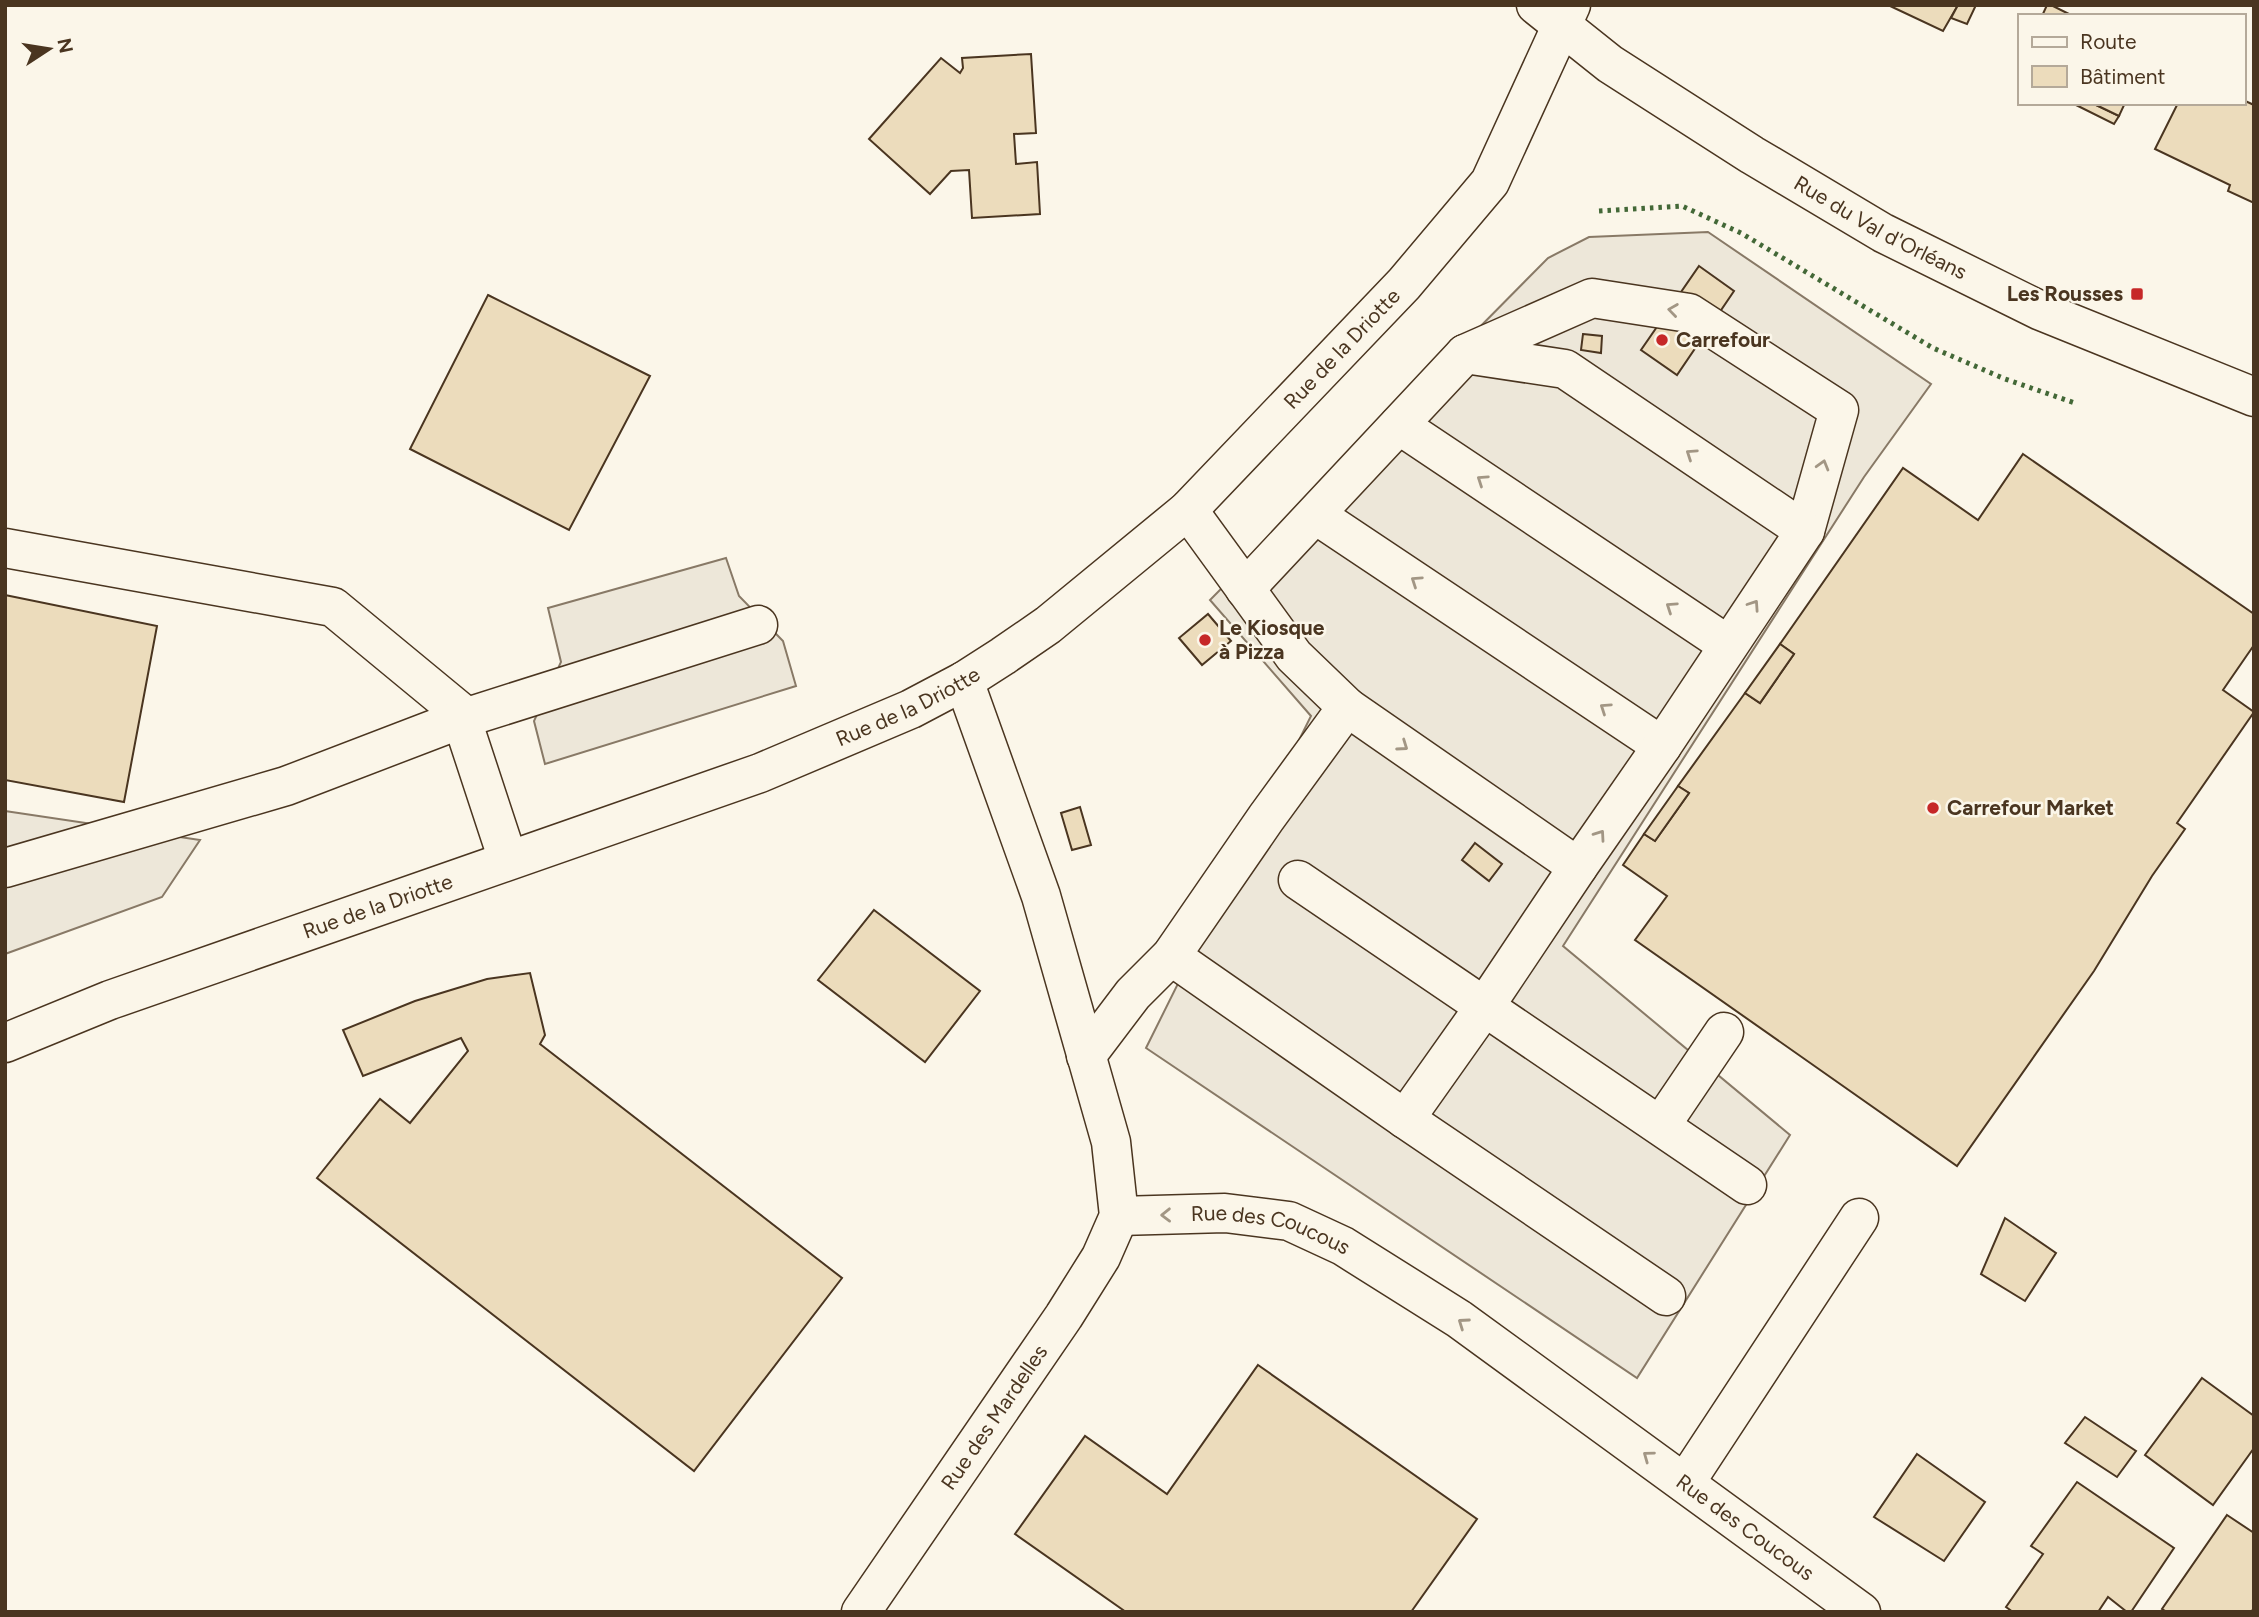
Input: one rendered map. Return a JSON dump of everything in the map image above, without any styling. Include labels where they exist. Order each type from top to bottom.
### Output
[{"type":"street","name":"Rue du Val d'Orléans","points":[[1556,12],[1610,64],[1752,155],[1883,233],[2041,311],[2254,397]]},
{"type":"street","name":"Rue de la Driotte","points":[[5,1043],[110,1000],[760,773],[911,709],[964,681],[1048,625],[1188,510],[1404,284],[1490,182],[1556,12]]},
{"type":"street","points":[[1245,589],[1465,354],[1592,298],[1689,313],[1839,410],[1805,531],[1662,746],[1405,1119]]},
{"type":"street","points":[[1465,354],[1566,369],[1805,531]]},
{"type":"street","points":[[1399,425],[1728,645]]},
{"type":"street","points":[[1188,510],[1294,656],[1347,707],[1578,867]]},
{"type":"street","points":[[1316,515],[1662,746]]},
{"type":"street","points":[[5,548],[333,607],[459,711],[508,860]]},
{"type":"street","points":[[5,868],[286,786],[461,719],[758,625]]},
{"type":"street","points":[[964,681],[1041,896],[1111,1142],[1119,1216]]},
{"type":"street","points":[[1086,1056],[1133,994],[1171,956],[1347,707]]},
{"type":"street","points":[[1298,880],[1747,1185]]},
{"type":"street","points":[[1171,956],[1666,1296]]},
{"type":"street","points":[[1661,1125],[1724,1032]]},
{"type":"street","name":"Rue des Coucous","points":[[1119,1216],[1225,1213],[1289,1221],[1343,1247],[1459,1320],[1861,1612]]},
{"type":"street","name":"Rue des Mardelles","points":[[862,1612],[1064,1316],[1101,1257],[1119,1216]]},
{"type":"street","points":[[1685,1483],[1859,1218]]},
{"type":"shaded area","points":[[1708,232],[1931,384],[1864,477],[1563,946],[1790,1135],[1637,1378],[1146,1048],[1311,716],[1210,600],[1548,258],[1589,237]]},
{"type":"shaded area","points":[[726,558],[739,596],[783,641],[796,686],[545,764],[534,721],[561,662],[548,608]]},
{"type":"shaded area","points":[[5,811],[200,840],[162,897],[5,954]]},
{"type":"building","points":[[1888,5],[1958,5],[1943,31]]},
{"type":"building","points":[[1958,5],[1976,5],[1967,24],[1951,18]]},
{"type":"building","points":[[2047,5],[2051,5],[2069,14],[2043,14]]},
{"type":"building","points":[[1031,54],[1036,133],[1014,134],[1016,164],[1037,162],[1040,214],[972,218],[969,170],[951,171],[930,194],[869,139],[941,58],[960,73],[963,68],[962,58]]},
{"type":"building","points":[[2245,101],[2254,105],[2254,203],[2228,191],[2230,185],[2155,149],[2177,105],[2245,105]]},
{"type":"building","points":[[2076,105],[2096,105],[2119,116],[2114,124]]},
{"type":"building","points":[[2096,105],[2124,105],[2119,116]]},
{"type":"building","points":[[1699,266],[1734,291],[1677,375],[1641,350]]},
{"type":"building","points":[[488,295],[650,376],[569,530],[410,449]]},
{"type":"building","points":[[1583,334],[1602,336],[1601,353],[1581,350]]},
{"type":"building","name":"Carrefour Market","points":[[2023,454],[2254,614],[2254,645],[2223,690],[2254,712],[2177,823],[2185,829],[2152,876],[2094,971],[1957,1166],[1635,940],[1667,896],[1623,865],[1644,834],[1655,841],[1689,793],[1678,786],[1745,693],[1760,703],[1794,654],[1780,644],[1903,468],[1978,520]]},
{"type":"building","points":[[5,595],[157,626],[124,802],[5,780]]},
{"type":"building","name":"Le Kiosque à Pizza","points":[[1208,614],[1231,641],[1202,665],[1179,638]]},
{"type":"building","points":[[1780,644],[1794,654],[1760,703],[1745,693]]},
{"type":"building","points":[[1678,786],[1689,793],[1655,841],[1644,834]]},
{"type":"building","points":[[1080,807],[1091,845],[1072,850],[1061,813]]},
{"type":"building","points":[[1475,843],[1502,864],[1489,881],[1462,860]]},
{"type":"building","points":[[874,910],[980,991],[925,1062],[818,980]]},
{"type":"building","points":[[530,973],[545,1035],[540,1044],[842,1278],[694,1471],[317,1178],[380,1099],[410,1123],[468,1051],[461,1038],[363,1076],[343,1030],[415,1001],[487,979]]},
{"type":"building","points":[[2005,1218],[2056,1253],[2025,1301],[1981,1274]]},
{"type":"building","points":[[1258,1365],[1477,1519],[1411,1612],[1126,1612],[1015,1534],[1085,1436],[1167,1494]]},
{"type":"building","points":[[2202,1378],[2254,1416],[2254,1448],[2213,1505],[2145,1455]]},
{"type":"building","points":[[2085,1417],[2136,1451],[2117,1477],[2065,1443]]},
{"type":"building","points":[[1917,1454],[1985,1502],[1944,1561],[1874,1517]]},
{"type":"building","points":[[2077,1482],[2174,1548],[2131,1612],[2127,1612],[2108,1597],[2098,1612],[2013,1612],[2006,1607],[2043,1554],[2031,1546]]},
{"type":"building","points":[[2227,1515],[2254,1533],[2254,1608],[2251,1612],[2167,1612],[2162,1609]]},
{"type":"hedge","points":[[1599,211],[1682,206],[1741,233],[1933,348],[2005,379],[2075,403]]},
{"type":"place","name":"Les Rousses","points":[[2137,294]]},
{"type":"place","name":"Carrefour","points":[[1662,340]]},
{"type":"place","name":"Le Kiosque à Pizza","points":[[1205,640]]},
{"type":"place","name":"Carrefour Market","points":[[1933,808]]}]
